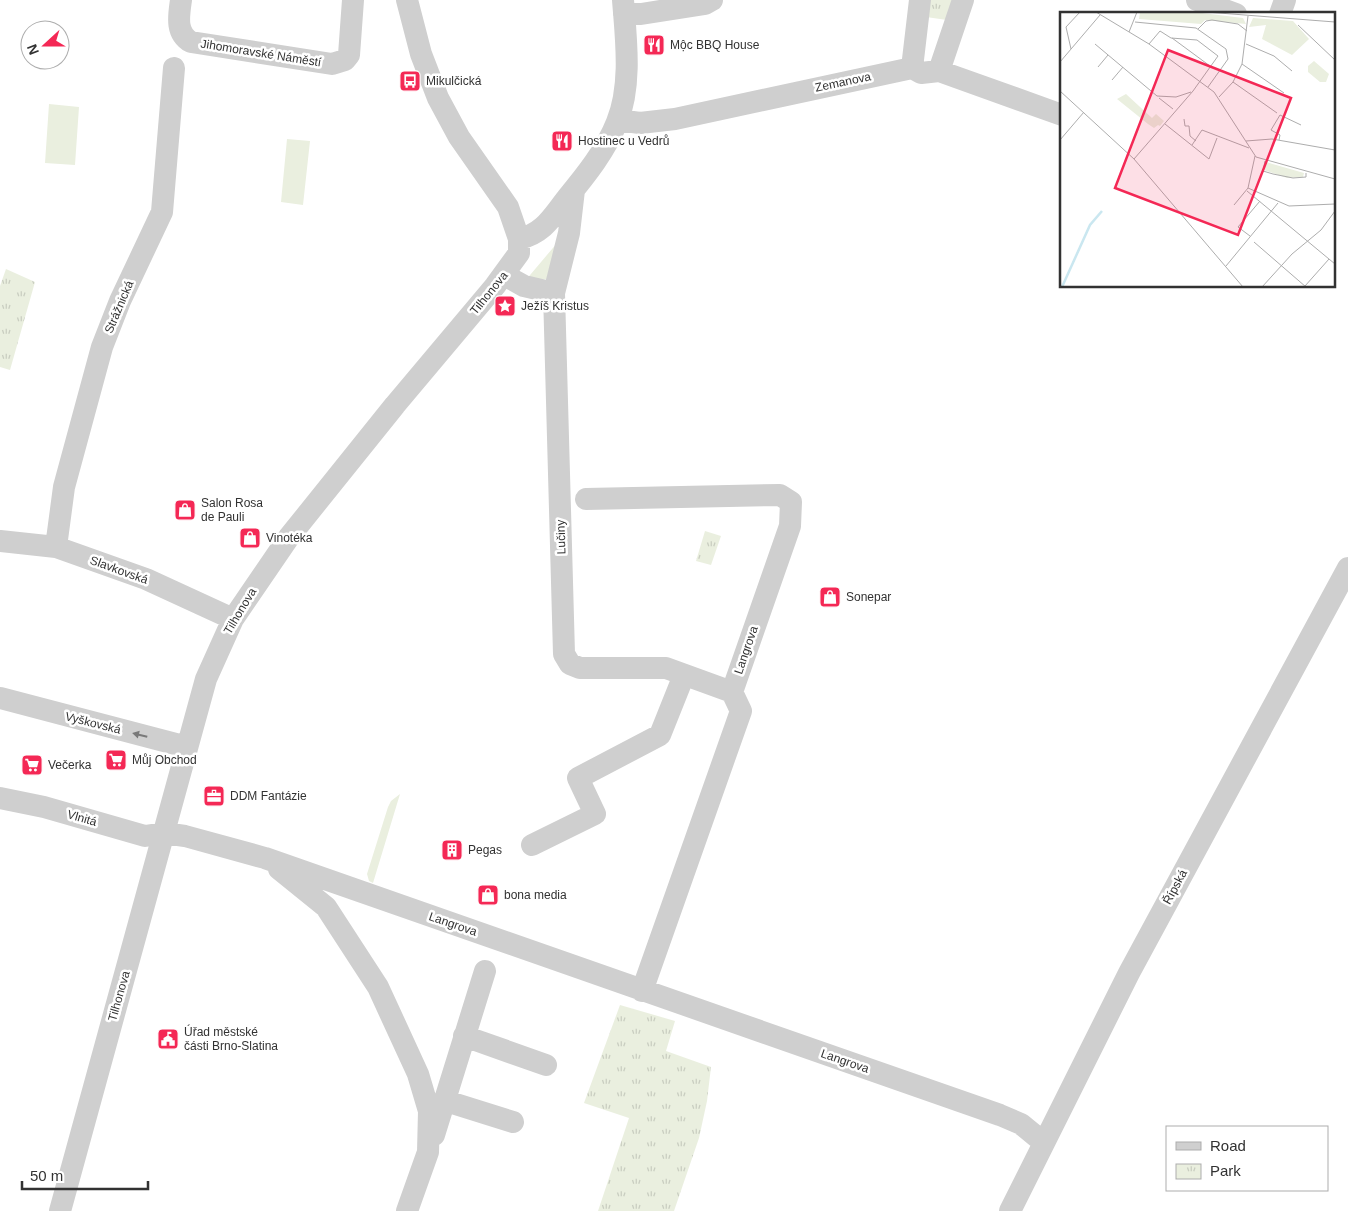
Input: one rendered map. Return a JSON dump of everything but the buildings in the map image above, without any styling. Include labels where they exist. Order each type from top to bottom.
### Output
[{"type":"street","name":"Jihomoravské Náměstí","points":[[181,0],[180,29],[186,39],[191,42],[332,64],[344,60],[349,55],[352,0]]},
{"type":"street","points":[[408,0],[421,54],[438,98],[459,137],[508,207],[519,239],[540,231],[574,190],[604,147],[618,120],[626,76],[624,7],[641,14],[705,4],[712,0]]},
{"type":"street","points":[[912,68],[920,0]]},
{"type":"street","points":[[939,71],[963,0]]},
{"type":"street","points":[[1197,0],[1230,12]]},
{"type":"street","points":[[1281,12],[1285,0]]},
{"type":"street","name":"Strážnická","points":[[56,547],[64,488],[102,347],[120,301],[162,212],[174,68]]},
{"type":"street","name":"Zemanova","points":[[618,120],[640,123],[675,119],[912,68],[921,73],[939,71],[1060,114]]},
{"type":"street","name":"Lučiny","points":[[574,190],[569,233],[554,293],[564,654],[570,664],[580,668],[666,668],[732,692]]},
{"type":"street","name":"Tilhonova","points":[[60,1211],[206,679],[233,619],[289,537],[395,405],[504,275],[519,253],[519,239]]},
{"type":"street","points":[[504,275],[524,286],[554,293]]},
{"type":"street","name":"Langrova","points":[[586,499],[780,494],[791,502],[790,526],[732,692]]},
{"type":"street","name":"Slavkovská","points":[[0,541],[56,547],[146,579],[233,619]]},
{"type":"street","name":"Řípská","points":[[1010,1211],[1129,973],[1348,568]]},
{"type":"street","points":[[532,845],[595,814],[578,778],[660,735],[684,674]]},
{"type":"street","points":[[642,991],[741,710],[732,692]]},
{"type":"street","name":"Vyškovská","points":[[0,698],[187,747]]},
{"type":"street","name":"Vlnitá","points":[[0,798],[44,807],[144,836],[164,833]]},
{"type":"street","name":"Langrova","points":[[164,833],[185,836],[264,858],[1000,1115],[1021,1124],[1043,1142]]},
{"type":"street","name":"Langrova","points":[[264,858],[326,907],[378,987],[418,1074],[429,1111],[428,1152]]},
{"type":"street","name":"Langrova","points":[[407,1211],[446,1101],[464,1036],[485,972]]},
{"type":"street","points":[[464,1036],[546,1064]]},
{"type":"street","points":[[418,1074],[454,1071]]},
{"type":"street","points":[[446,1101],[513,1122]]},
{"type":"green space","points":[[928,0],[954,0],[947,20],[926,17]]},
{"type":"green space","points":[[49,104],[79,107],[75,165],[45,163]]},
{"type":"green space","points":[[287,139],[310,141],[303,205],[281,202]]},
{"type":"green space","points":[[563,236],[550,279],[525,281]]},
{"type":"green space","points":[[6,269],[35,282],[10,370],[0,367],[0,286]]},
{"type":"green space","points":[[705,531],[721,536],[711,565],[696,561]]},
{"type":"green space","points":[[400,794],[373,883],[369,881],[367,874],[388,807],[391,801]]},
{"type":"green space","points":[[620,1005],[675,1021],[666,1051],[711,1067],[707,1101],[699,1138],[674,1211],[598,1211],[629,1118],[584,1103]]},
{"type":"place","name":"Mộc BBQ House","points":[[654,45]]},
{"type":"place","name":"Mikulčická","points":[[410,81]]},
{"type":"place","name":"Hostinec u Vedrů","points":[[562,141]]},
{"type":"place","name":"Ježíš Kristus","points":[[505,306]]},
{"type":"place","name":"Salon Rosa de Pauli","points":[[185,510]]},
{"type":"place","name":"Vinotéka","points":[[250,538]]},
{"type":"place","name":"Sonepar","points":[[830,597]]},
{"type":"place","name":"Můj Obchod","points":[[116,760]]},
{"type":"place","name":"Večerka","points":[[32,765]]},
{"type":"place","name":"DDM Fantázie","points":[[214,796]]},
{"type":"place","name":"Pegas","points":[[452,850]]},
{"type":"place","name":"bona media","points":[[488,895]]},
{"type":"place","name":"Úřad městské části Brno-Slatina","points":[[168,1039]]}]
